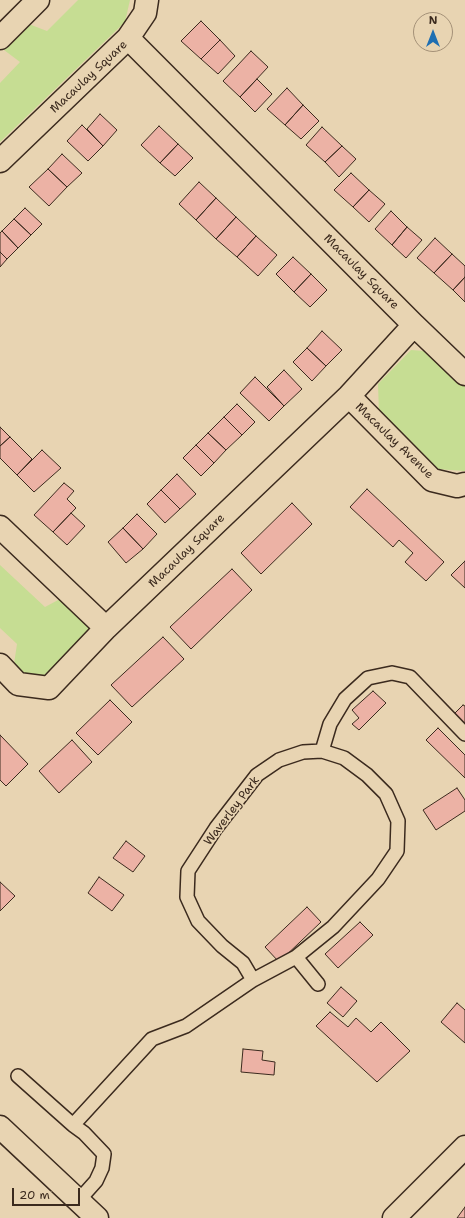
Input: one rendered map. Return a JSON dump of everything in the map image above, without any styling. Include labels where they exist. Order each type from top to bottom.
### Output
[{"type":"street","points":[[0,38],[38,0]]},
{"type":"street","points":[[128,38],[145,13],[147,0]]},
{"type":"street","name":"Macaulay Square","points":[[0,162],[128,38],[414,325],[349,396],[106,628],[49,688],[18,684],[0,665]]},
{"type":"street","points":[[414,325],[465,374]]},
{"type":"street","name":"Macaulay Avenue","points":[[349,396],[432,480],[457,486],[465,484]]},
{"type":"street","points":[[0,527],[106,628]]},
{"type":"street","points":[[0,1127],[97,1218]]},
{"type":"street","points":[[394,1218],[465,1147]]},
{"type":"lane","points":[[322,751],[330,724],[345,698],[368,678],[392,673],[410,677],[465,734]]},
{"type":"lane","name":"Waverley Park","points":[[73,1124],[152,1039],[186,1026],[253,980],[296,957],[333,927],[378,879],[397,851],[398,821],[386,794],[368,775],[344,758],[322,751],[303,752],[279,760],[257,775],[216,828],[188,871],[187,897],[198,921],[222,946],[242,963],[253,980]]},
{"type":"lane","points":[[296,957],[318,984]]},
{"type":"lane","points":[[18,1076],[84,1133],[104,1154],[102,1168],[96,1181],[79,1200]]},
{"type":"green space","points":[[78,0],[130,0],[125,22],[0,142],[0,83],[20,62],[0,47],[26,23],[47,31]]},
{"type":"green space","points":[[411,350],[438,352],[465,381],[465,471],[436,469],[379,414],[378,384]]},
{"type":"green space","points":[[0,565],[45,607],[60,599],[93,631],[42,677],[21,672],[14,664],[17,644],[0,628]]},
{"type":"building","points":[[201,21],[220,40],[201,59],[181,41]]},
{"type":"building","points":[[220,40],[235,56],[218,74],[201,59]]},
{"type":"building","points":[[251,51],[268,67],[240,97],[223,81]]},
{"type":"building","points":[[257,79],[272,94],[255,112],[240,97]]},
{"type":"building","points":[[287,88],[303,105],[285,125],[267,109]]},
{"type":"building","points":[[303,105],[319,121],[301,139],[285,125]]},
{"type":"building","points":[[100,114],[117,130],[103,146],[87,129]]},
{"type":"building","points":[[82,125],[103,146],[88,161],[67,141]]},
{"type":"building","points":[[159,126],[178,144],[160,163],[141,145]]},
{"type":"building","points":[[322,127],[342,146],[325,162],[306,145]]},
{"type":"building","points":[[178,144],[193,158],[175,176],[160,163]]},
{"type":"building","points":[[342,146],[356,159],[339,177],[325,162]]},
{"type":"building","points":[[62,154],[82,173],[67,187],[48,169]]},
{"type":"building","points":[[48,169],[67,187],[49,206],[29,187]]},
{"type":"building","points":[[351,173],[369,190],[353,207],[334,190]]},
{"type":"building","points":[[199,182],[216,198],[196,220],[179,204]]},
{"type":"building","points":[[369,190],[385,204],[369,222],[353,207]]},
{"type":"building","points":[[216,198],[236,217],[216,239],[196,220]]},
{"type":"building","points":[[25,208],[42,224],[31,235],[14,219]]},
{"type":"building","points":[[391,211],[407,227],[392,245],[375,229]]},
{"type":"building","points":[[236,217],[256,236],[237,257],[216,239]]},
{"type":"building","points":[[14,219],[31,235],[18,248],[2,231]]},
{"type":"building","points":[[407,227],[422,240],[406,258],[392,245]]},
{"type":"building","points":[[2,231],[18,248],[7,259],[0,252],[0,233]]},
{"type":"building","points":[[256,236],[277,255],[258,276],[237,257]]},
{"type":"building","points":[[435,238],[452,254],[434,273],[417,258]]},
{"type":"building","points":[[0,252],[7,259],[0,267]]},
{"type":"building","points":[[452,254],[465,266],[465,277],[453,290],[434,273]]},
{"type":"building","points":[[293,257],[311,274],[294,292],[276,274]]},
{"type":"building","points":[[311,274],[327,290],[310,307],[294,292]]},
{"type":"building","points":[[465,277],[465,302],[453,290]]},
{"type":"building","points":[[322,331],[342,350],[326,366],[307,348]]},
{"type":"building","points":[[307,348],[326,366],[312,381],[293,362]]},
{"type":"building","points":[[284,370],[302,389],[284,406],[267,387]]},
{"type":"building","points":[[255,377],[284,406],[269,421],[240,393]]},
{"type":"building","points":[[237,404],[255,422],[242,435],[224,417]]},
{"type":"building","points":[[224,417],[242,435],[226,450],[208,433]]},
{"type":"building","points":[[0,427],[10,437],[0,446]]},
{"type":"building","points":[[208,433],[226,450],[214,463],[196,445]]},
{"type":"building","points":[[10,437],[32,459],[17,475],[0,458],[0,446]]},
{"type":"building","points":[[196,445],[214,463],[201,476],[183,458]]},
{"type":"building","points":[[42,450],[61,468],[34,492],[17,475]]},
{"type":"building","points":[[177,474],[196,494],[180,509],[161,490]]},
{"type":"building","points":[[64,483],[74,491],[67,499],[76,508],[53,532],[34,515]]},
{"type":"building","points":[[367,489],[444,562],[426,581],[405,562],[413,553],[399,540],[393,547],[350,507]]},
{"type":"building","points":[[161,490],[180,509],[165,523],[147,504]]},
{"type":"building","points":[[292,503],[312,524],[261,574],[241,553]]},
{"type":"building","points":[[71,513],[85,526],[67,545],[53,532]]},
{"type":"building","points":[[137,514],[157,534],[143,549],[123,528]]},
{"type":"building","points":[[123,528],[143,549],[126,563],[108,542]]},
{"type":"building","points":[[465,561],[465,588],[451,575]]},
{"type":"building","points":[[232,569],[252,590],[191,649],[170,627]]},
{"type":"building","points":[[163,637],[184,659],[132,707],[111,685]]},
{"type":"building","points":[[373,691],[386,703],[359,730],[352,724],[359,718],[352,710]]},
{"type":"building","points":[[110,700],[132,722],[98,755],[76,733]]},
{"type":"building","points":[[463,705],[465,706],[465,724],[454,714]]},
{"type":"building","points":[[438,728],[465,755],[465,778],[426,740]]},
{"type":"building","points":[[0,735],[28,764],[6,786],[0,780]]},
{"type":"building","points":[[72,740],[92,762],[59,793],[39,771]]},
{"type":"building","points":[[457,788],[465,800],[465,811],[436,830],[423,810]]},
{"type":"building","points":[[126,841],[145,856],[133,872],[113,858]]},
{"type":"building","points":[[99,877],[124,895],[112,911],[88,893]]},
{"type":"building","points":[[0,882],[15,896],[0,911]]},
{"type":"building","points":[[307,907],[321,922],[279,962],[265,947]]},
{"type":"building","points":[[360,922],[373,935],[338,968],[325,954]]},
{"type":"building","points":[[341,987],[357,1001],[343,1017],[327,1003]]},
{"type":"building","points":[[457,1003],[465,1010],[465,1043],[441,1022]]},
{"type":"building","points":[[330,1012],[348,1027],[356,1018],[371,1032],[381,1022],[410,1051],[377,1082],[316,1026]]},
{"type":"building","points":[[243,1049],[263,1051],[262,1060],[275,1062],[274,1075],[241,1072]]},
{"type":"building","points":[[465,1207],[465,1218],[457,1218]]}]
